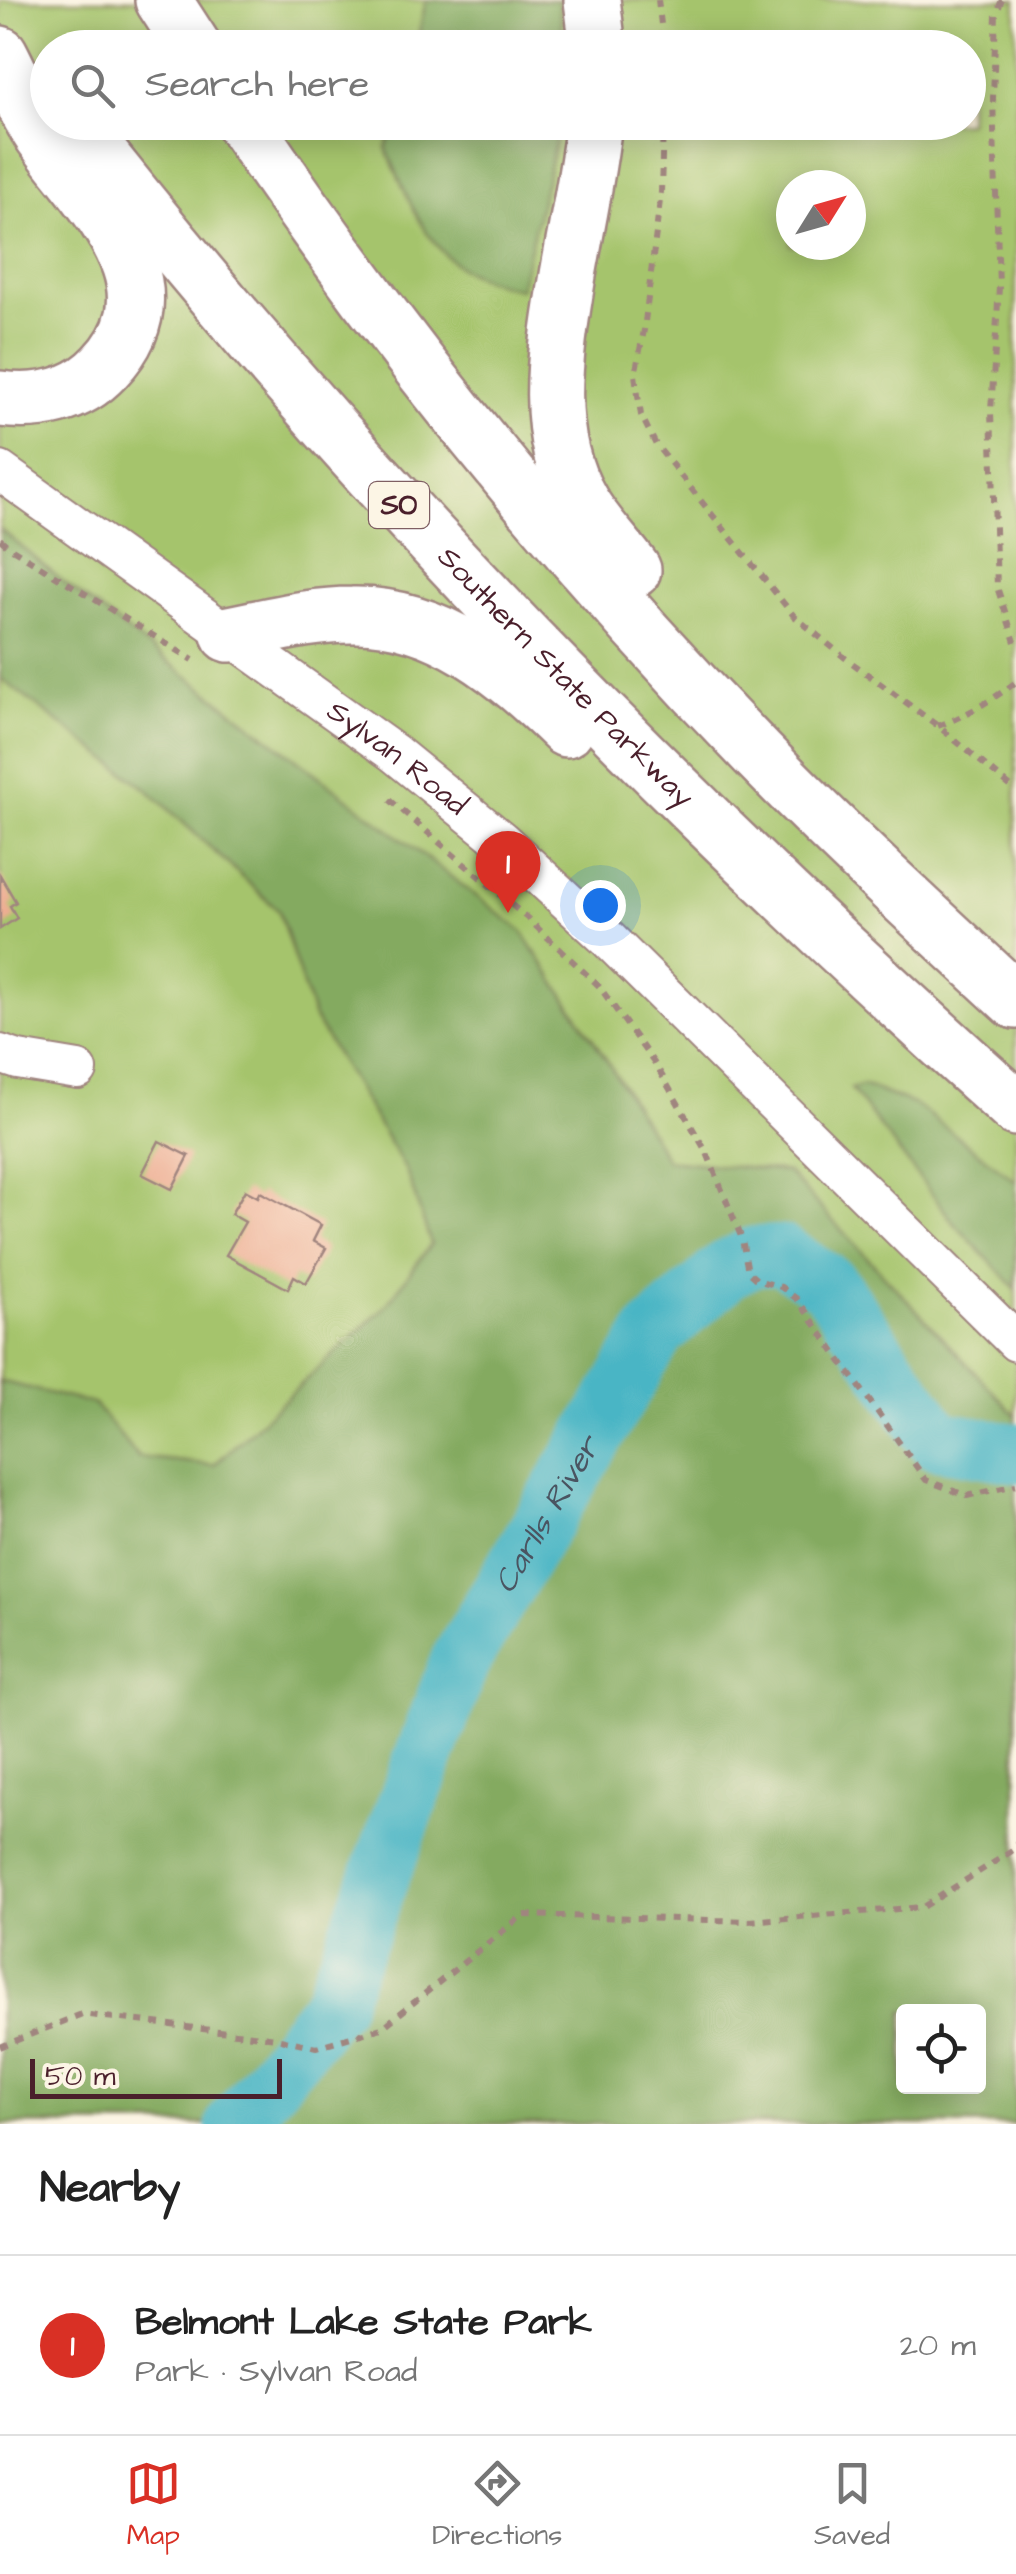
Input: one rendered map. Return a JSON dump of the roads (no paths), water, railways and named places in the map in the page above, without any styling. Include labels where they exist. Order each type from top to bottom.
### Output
[{"type":"highway","points":[[163,0],[182,30]]},
{"type":"highway","points":[[592,0],[596,30]]},
{"type":"highway","points":[[0,25],[30,64]]},
{"type":"highway","points":[[0,54],[30,112]]},
{"type":"highway","points":[[0,399],[20,402],[59,397],[92,379],[124,341],[135,310],[133,272],[116,235],[46,140]]},
{"type":"highway","name":"Southern State Parkway","points":[[88,140],[180,255],[362,464],[553,666],[750,864],[1016,1108]]},
{"type":"highway","points":[[257,140],[354,280],[448,401],[637,624],[784,781],[1016,1001]]},
{"type":"highway","points":[[591,140],[558,335],[554,398],[570,478],[580,502],[784,781]]},
{"type":"highway","points":[[217,650],[308,618],[358,614],[404,622],[446,636],[505,673],[580,742],[750,864]]},
{"type":"street","name":"Sylvan Road","points":[[0,471],[217,650],[394,753],[501,840],[621,952],[1016,1342]]},
{"type":"street","points":[[0,1054],[78,1070]]},
{"type":"waterway","name":"Carlls River","points":[[236,2124],[333,2003],[460,1661],[655,1333],[728,1269],[755,1256],[782,1255],[829,1285],[937,1440],[1016,1453]]},
{"type":"place","name":"Belmont Lake State Park","points":[[508,913]]}]
